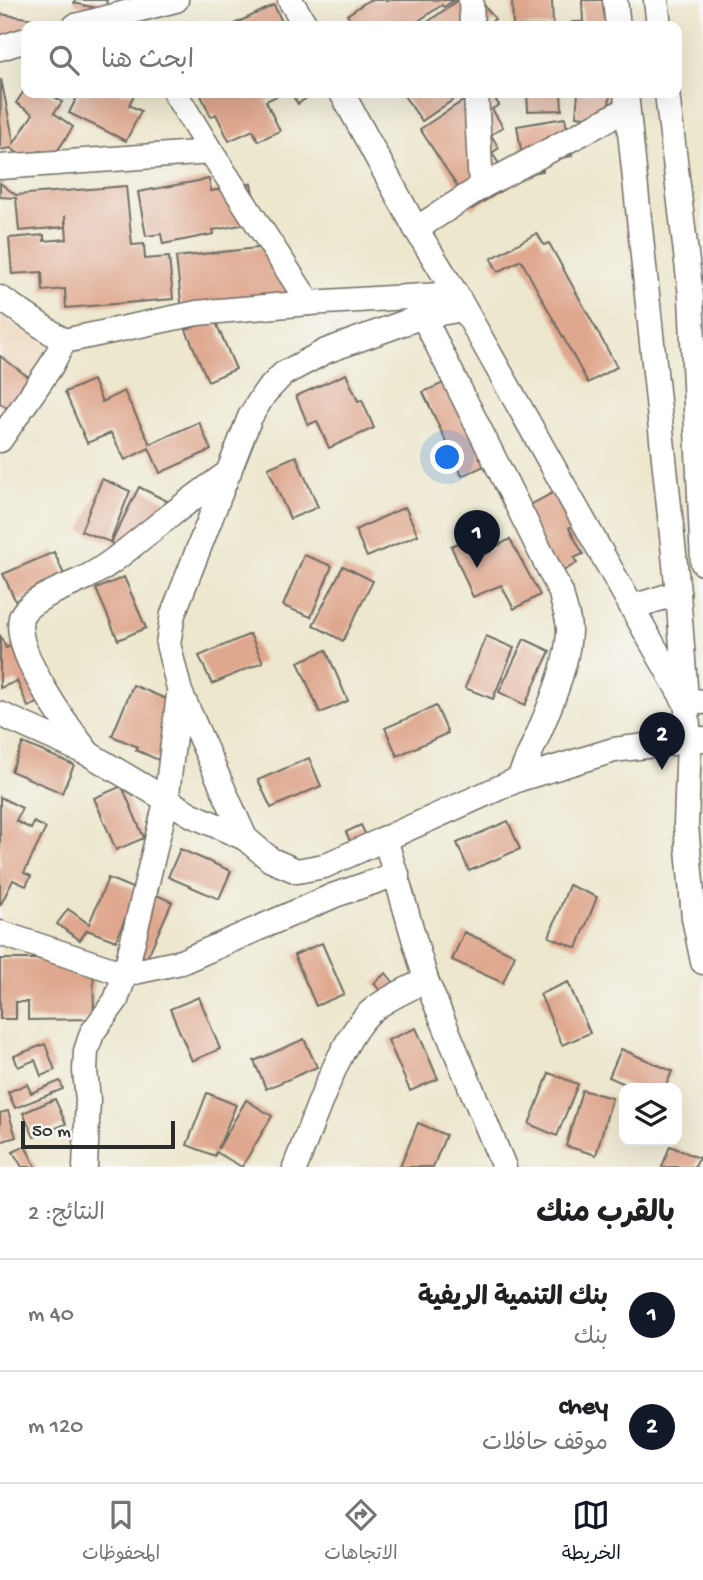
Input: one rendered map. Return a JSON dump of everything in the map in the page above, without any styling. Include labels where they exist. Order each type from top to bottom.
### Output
[{"type":"street","points":[[95,21],[176,0]]},
{"type":"street","points":[[471,0],[472,21]]},
{"type":"street","points":[[615,0],[617,21]]},
{"type":"street","points":[[656,0],[658,21]]},
{"type":"street","points":[[0,48],[21,42]]},
{"type":"street","points":[[178,98],[309,303]]},
{"type":"street","points":[[345,98],[416,229],[632,607],[694,701]]},
{"type":"street","points":[[476,98],[481,187]]},
{"type":"street","points":[[668,98],[691,296],[703,564]]},
{"type":"street","points":[[416,229],[626,101],[678,593],[694,701],[696,739],[686,825],[694,918],[703,962]]},
{"type":"street","points":[[0,167],[211,152]]},
{"type":"street","points":[[0,298],[64,341],[197,313],[309,303],[459,302]]},
{"type":"street","points":[[246,838],[180,692],[168,644],[173,614],[250,417],[264,394],[283,374],[326,351],[459,302]]},
{"type":"street","points":[[423,316],[561,593],[569,629],[564,663],[519,779]]},
{"type":"street","points":[[0,440],[51,366],[64,341]]},
{"type":"street","points":[[89,754],[62,719],[37,675],[26,649],[21,629],[22,617],[30,603],[91,575],[229,472]]},
{"type":"street","points":[[632,607],[678,593]]},
{"type":"street","points":[[85,1167],[88,1100],[86,1051],[92,1033],[116,1000],[125,974],[166,802],[180,692]]},
{"type":"street","points":[[0,714],[89,754],[166,802],[246,838],[271,860],[297,871],[324,866],[519,779],[614,750],[696,739]]},
{"type":"street","points":[[385,838],[426,980],[504,1167]]},
{"type":"street","points":[[0,933],[125,974],[181,962],[335,895],[397,874]]},
{"type":"street","points":[[295,1167],[354,1029],[373,1009],[426,980]]},
{"type":"shaded area","points":[[0,315],[55,350],[0,431]]},
{"type":"building","points":[[75,0],[107,0],[105,10],[74,3]]},
{"type":"building","points":[[369,0],[454,0],[418,21],[351,21],[347,15]]},
{"type":"building","points":[[458,0],[480,0],[495,19],[492,21],[429,21]]},
{"type":"building","points":[[512,0],[552,0],[553,21],[513,21]]},
{"type":"building","points":[[582,0],[618,0],[619,21],[583,21]]},
{"type":"building","points":[[274,5],[282,21],[240,21]]},
{"type":"building","points":[[0,14],[34,19],[21,21],[21,40],[0,38]]},
{"type":"building","points":[[1,79],[14,143],[33,114],[16,103],[21,96],[21,98],[56,98],[62,102],[54,113],[73,127],[52,159],[40,151],[31,163],[11,148],[0,150]]},
{"type":"building","points":[[76,98],[132,98],[129,105],[141,111],[126,141],[69,113]]},
{"type":"building","points":[[202,98],[272,98],[266,101],[280,131],[258,141],[253,130],[229,141],[216,114],[211,117]]},
{"type":"building","points":[[294,98],[306,98],[298,104]]},
{"type":"building","points":[[406,98],[456,98],[422,121]]},
{"type":"building","points":[[467,98],[494,98],[499,105],[492,109],[503,127],[491,135],[499,148],[492,153],[512,184],[472,209],[420,129]]},
{"type":"building","points":[[527,98],[561,98],[562,110],[528,111]]},
{"type":"building","points":[[578,98],[610,98],[608,119],[576,116]]},
{"type":"building","points":[[565,118],[572,156],[541,161],[543,171],[525,174],[517,126]]},
{"type":"building","points":[[209,179],[211,191],[251,184],[258,222],[213,230],[214,234],[163,244],[161,234],[146,236],[138,192]]},
{"type":"building","points":[[0,183],[16,195],[126,186],[132,245],[144,244],[145,259],[169,257],[173,299],[66,308],[65,289],[43,291],[42,272],[12,274],[9,238],[44,235],[44,241],[67,239],[65,215],[65,227],[19,231],[16,198],[0,197]]},
{"type":"building","points":[[537,233],[544,245],[549,243],[617,367],[588,383],[521,260],[498,272],[491,259]]},
{"type":"building","points":[[267,247],[291,297],[182,310],[176,257]]},
{"type":"building","points":[[214,318],[236,369],[208,381],[186,330]]},
{"type":"building","points":[[0,356],[39,385],[17,415],[0,403]]},
{"type":"building","points":[[346,374],[358,401],[362,400],[374,428],[329,448],[317,421],[308,425],[296,396]]},
{"type":"building","points":[[455,378],[493,462],[462,476],[423,392]]},
{"type":"building","points":[[93,380],[102,402],[124,391],[150,444],[199,422],[211,450],[160,473],[149,448],[125,460],[111,433],[87,443],[65,392]]},
{"type":"building","points":[[296,456],[318,507],[290,519],[268,468]]},
{"type":"building","points":[[102,479],[130,491],[110,542],[81,531]]},
{"type":"building","points":[[139,487],[167,501],[139,557],[111,543]]},
{"type":"building","points":[[554,492],[564,512],[572,508],[580,522],[569,528],[583,554],[574,558],[577,563],[556,575],[521,510]]},
{"type":"building","points":[[405,507],[418,535],[367,557],[355,530]]},
{"type":"building","points":[[479,534],[486,552],[510,539],[540,595],[514,609],[501,585],[473,597],[451,546]]},
{"type":"building","points":[[54,552],[66,579],[16,602],[3,574]]},
{"type":"building","points":[[304,555],[332,566],[311,617],[283,606]]},
{"type":"building","points":[[343,566],[373,581],[343,641],[313,625]]},
{"type":"building","points":[[124,577],[146,628],[118,640],[96,589]]},
{"type":"building","points":[[250,634],[263,662],[212,684],[199,656]]},
{"type":"building","points":[[0,635],[6,648],[32,638],[56,696],[28,707],[17,681],[0,688]]},
{"type":"building","points":[[486,636],[514,648],[493,699],[465,688]]},
{"type":"building","points":[[524,639],[550,651],[525,705],[499,692]]},
{"type":"building","points":[[326,650],[348,701],[320,713],[298,662]]},
{"type":"building","points":[[133,685],[190,709],[165,763],[112,736]]},
{"type":"building","points":[[436,706],[448,733],[397,756],[385,728]]},
{"type":"building","points":[[23,743],[74,765],[62,793],[11,771]]},
{"type":"building","points":[[309,758],[321,786],[271,808],[258,780]]},
{"type":"building","points":[[122,786],[144,838],[116,850],[94,798]]},
{"type":"building","points":[[0,797],[22,808],[16,821],[31,829],[34,822],[46,828],[24,873],[31,876],[26,886],[13,880],[0,906]]},
{"type":"building","points":[[508,821],[520,849],[469,871],[457,843]]},
{"type":"building","points":[[361,825],[367,838],[352,846],[346,832]]},
{"type":"building","points":[[180,849],[231,871],[219,899],[168,877]]},
{"type":"building","points":[[108,878],[137,890],[116,941],[87,930],[80,940],[57,924],[68,909],[89,924]]},
{"type":"building","points":[[569,885],[597,897],[577,948],[549,937]]},
{"type":"building","points":[[143,889],[172,902],[147,958],[118,946]]},
{"type":"building","points":[[464,932],[515,955],[503,983],[452,960]]},
{"type":"building","points":[[322,943],[344,994],[316,1006],[294,955]]},
{"type":"building","points":[[0,959],[93,959],[94,1019],[28,1020],[28,1002],[16,1002],[16,1019],[0,1019]]},
{"type":"building","points":[[386,973],[398,988],[385,998],[374,983]]},
{"type":"building","points":[[568,982],[590,1033],[562,1045],[540,994]]},
{"type":"building","points":[[199,997],[220,1049],[192,1061],[170,1009]]},
{"type":"building","points":[[416,1028],[438,1079],[410,1091],[388,1040]]},
{"type":"building","points":[[304,1039],[317,1067],[266,1089],[254,1061]]},
{"type":"building","points":[[45,1044],[55,1070],[41,1076],[35,1060],[18,1067],[14,1056]]},
{"type":"building","points":[[621,1049],[672,1071],[667,1083],[623,1083],[609,1077]]},
{"type":"building","points":[[549,1073],[578,1084],[557,1136],[529,1124]]},
{"type":"building","points":[[60,1081],[63,1089],[15,1108],[8,1092],[27,1084],[31,1093]]},
{"type":"building","points":[[582,1090],[612,1098],[596,1155],[566,1146]]},
{"type":"building","points":[[207,1093],[236,1105],[218,1149],[246,1100],[272,1116],[242,1167],[216,1152],[215,1156],[187,1145]]},
{"type":"building","points":[[55,1099],[66,1124],[34,1137],[23,1113]]},
{"type":"building","points":[[8,1111],[16,1137],[0,1142],[0,1113]]},
{"type":"building","points":[[418,1123],[446,1135],[433,1167],[400,1167]]},
{"type":"building","points":[[25,1146],[36,1167],[22,1167],[13,1152]]},
{"type":"building","points":[[670,1146],[699,1158],[695,1167],[662,1167]]},
{"type":"place","name":"بنك التنمية الريفية","points":[[477,568]]},
{"type":"place","name":"chey","points":[[662,770]]}]
